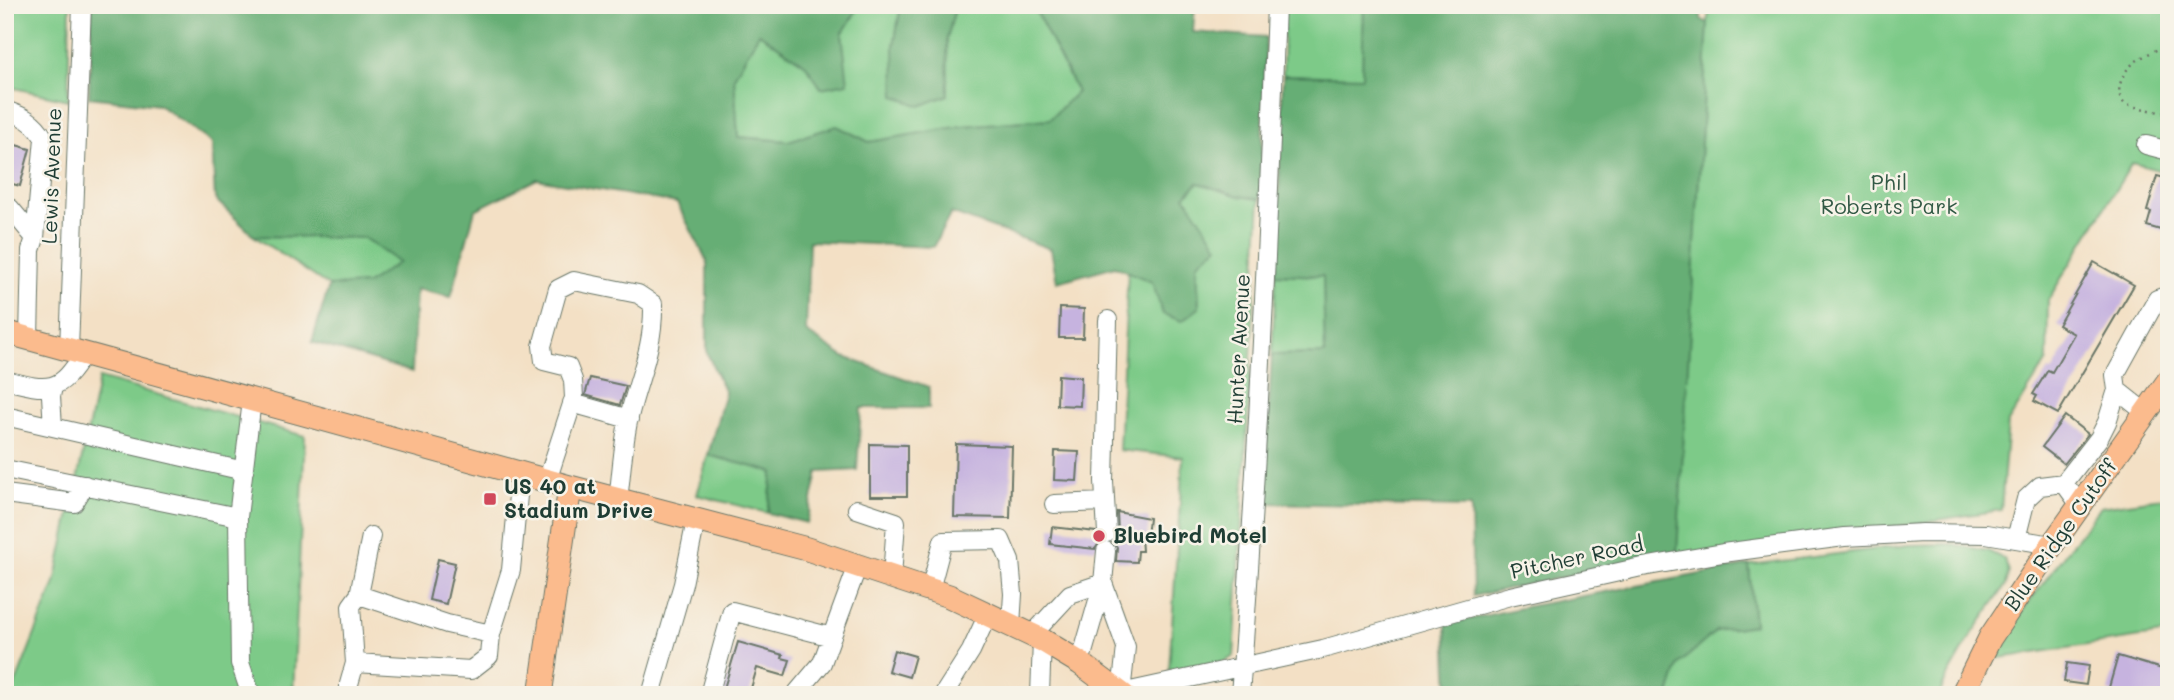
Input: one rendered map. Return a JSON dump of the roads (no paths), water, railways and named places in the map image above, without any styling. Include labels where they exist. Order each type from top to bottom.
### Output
[{"type":"main road","points":[[5,332],[858,565],[930,590],[1037,637],[1080,663],[1122,694]]},
{"type":"main road","name":"Blue Ridge Cutoff","points":[[1962,695],[1990,638],[2080,505],[2156,403],[2169,380]]},
{"type":"main road","points":[[540,695],[570,487]]},
{"type":"street","name":"Lewis Avenue","points":[[76,351],[82,5]]},
{"type":"street","name":"Hunter Avenue","points":[[1240,695],[1265,299],[1276,5]]},
{"type":"street","points":[[5,110],[37,125],[44,138],[35,238],[31,250],[29,338]]},
{"type":"street","points":[[2146,145],[2169,151]]},
{"type":"street","points":[[5,206],[10,208],[35,238]]},
{"type":"street","points":[[547,481],[572,403],[572,380],[568,368],[544,361],[542,346],[558,289],[574,281],[638,294],[653,304],[654,329],[629,419],[618,500]]},
{"type":"street","points":[[2016,539],[2026,499],[2040,486],[2064,483],[2099,438],[2117,390],[2115,376],[2157,299],[2169,295]]},
{"type":"street","points":[[1080,663],[1103,583],[1106,542],[1108,320]]},
{"type":"street","points":[[5,380],[35,387],[53,387],[62,382],[76,351]]},
{"type":"street","points":[[52,427],[53,387]]},
{"type":"street","points":[[2117,390],[2156,403]]},
{"type":"street","points":[[251,695],[240,663],[239,517],[252,400]]},
{"type":"street","points":[[572,403],[629,419]]},
{"type":"street","points":[[5,416],[244,471]]},
{"type":"street","points":[[5,469],[239,517]]},
{"type":"street","points":[[355,663],[471,670],[489,656],[491,634],[511,570],[520,474]]},
{"type":"street","points":[[2064,483],[2080,505]]},
{"type":"street","points":[[5,494],[74,503],[85,485]]},
{"type":"street","points":[[1054,504],[1105,502]]},
{"type":"street","points":[[857,509],[896,522],[892,577]]},
{"type":"street","points":[[651,695],[683,584],[696,520]]},
{"type":"street","name":"Pitcher Road","points":[[1122,694],[1324,649],[1510,596],[1711,555],[1844,537],[1909,533],[1986,534],[2052,545]]},
{"type":"street","points":[[349,695],[355,663],[351,606],[359,595],[371,536]]},
{"type":"street","points":[[930,590],[943,541],[1001,540],[1010,561],[1011,625]]},
{"type":"street","points":[[795,695],[822,663],[858,565]]},
{"type":"street","points":[[1040,695],[1037,637],[1070,594],[1103,583]]},
{"type":"street","points":[[1103,583],[1126,647],[1122,694]]},
{"type":"street","points":[[359,595],[447,624],[491,634]]},
{"type":"street","points":[[709,695],[732,611],[832,637]]},
{"type":"street","points":[[943,695],[971,651],[988,614]]},
{"type":"place","name":"US 40 at Stadium Drive","points":[[490,499]]},
{"type":"place","name":"Bluebird Motel","points":[[1099,536]]},
{"type":"park label","name":"Phil Roberts Park","points":[[1889,195]]}]
